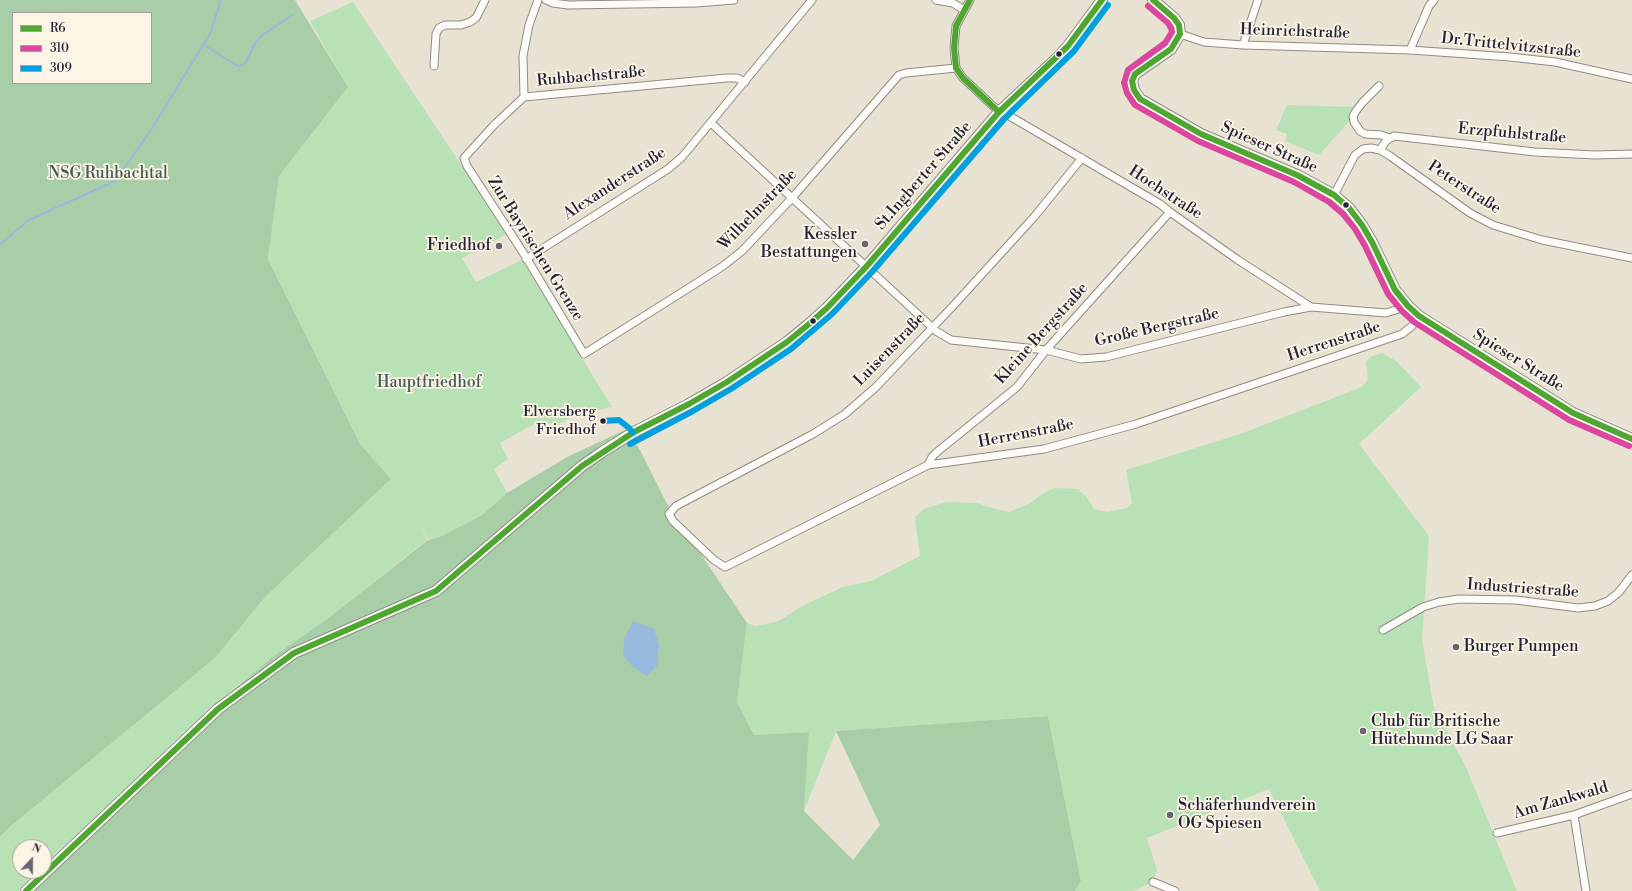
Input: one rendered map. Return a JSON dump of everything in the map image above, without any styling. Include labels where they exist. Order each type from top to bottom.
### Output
[{"type":"main road","name":"St.Ingberter Straße","points":[[26,891],[218,710],[294,653],[436,591],[582,466],[634,432],[709,393],[787,342],[827,308],[866,267],[999,112],[1066,49],[1102,0]]},
{"type":"main road","points":[[1153,0],[1174,18],[1179,25],[1180,34]]},
{"type":"main road","name":"Spieser Straße","points":[[1180,34],[1171,49],[1135,74],[1132,80],[1134,90],[1140,99],[1201,134],[1297,175],[1334,195],[1349,208],[1362,225],[1372,242],[1395,290],[1408,306],[1419,316],[1577,416],[1632,439]]},
{"type":"street","points":[[434,66],[436,34],[439,28],[445,25],[460,25],[470,22],[476,18],[485,0]]},
{"type":"street","points":[[524,97],[523,56],[529,25],[538,0]]},
{"type":"street","points":[[546,0],[553,3],[568,4],[697,3],[734,0]]},
{"type":"street","name":"Alexanderstraße","points":[[526,259],[668,169],[682,157],[812,0]]},
{"type":"street","points":[[936,0],[953,4],[964,10]]},
{"type":"street","points":[[956,68],[954,59],[955,33],[959,20],[970,0]]},
{"type":"street","points":[[1243,45],[1258,0]]},
{"type":"street","points":[[1410,50],[1429,6],[1434,0]]},
{"type":"street","name":"Heinrichstraße","points":[[1180,34],[1204,42],[1243,45],[1410,50]]},
{"type":"street","name":"Dr.Trittelvitzstraße","points":[[1410,50],[1555,62],[1632,79]]},
{"type":"street","name":"Hochstraße","points":[[956,68],[963,78],[999,112],[1040,133],[1160,204],[1238,260],[1311,307]]},
{"type":"street","name":"Wilhelmstraße","points":[[584,354],[722,266],[742,251],[792,198],[899,75],[956,68]]},
{"type":"street","name":"Ruhbachstraße","points":[[464,158],[494,125],[524,97],[727,78],[737,78],[745,82]]},
{"type":"street","name":"Erzpfuhlstraße","points":[[1379,86],[1362,103],[1353,116],[1354,122],[1360,131],[1365,134],[1381,135],[1390,138],[1394,136],[1535,152],[1632,154]]},
{"type":"street","name":"Große Bergstraße","points":[[711,123],[932,327],[951,340],[1046,350],[1080,360],[1106,357],[1284,312],[1311,307],[1386,313],[1408,306]]},
{"type":"street","points":[[1334,195],[1341,180],[1359,151],[1372,148],[1380,150],[1390,138]]},
{"type":"street","name":"Peterstraße","points":[[1380,150],[1470,213],[1492,225],[1542,240],[1632,258]]},
{"type":"street","name":"Zur Bayrischen Grenze","points":[[464,158],[466,166],[526,259],[584,354]]},
{"type":"street","name":"Luisenstraße","points":[[676,506],[813,434],[845,414],[876,387],[953,306],[1034,217],[1082,158]]},
{"type":"street","name":"Kleine Bergstraße","points":[[928,465],[932,457],[937,452],[1017,387],[1046,350],[1170,212]]},
{"type":"street","name":"Herrenstraße","points":[[676,506],[669,514],[673,522],[714,560],[725,567],[928,465],[1044,449],[1136,424],[1402,334],[1412,326],[1419,316]]},
{"type":"street","name":"Industriestraße","points":[[1383,630],[1423,607],[1459,598],[1516,600],[1578,608],[1595,606],[1608,601],[1619,592],[1632,575]]},
{"type":"street","name":"Am Zankwald","points":[[1497,833],[1574,815],[1632,794]]},
{"type":"street","points":[[1574,815],[1586,891]]},
{"type":"street","points":[[1153,882],[1175,891]]},
{"type":"green space","name":"NSG Ruhbachtal","points":[[0,0],[295,0],[348,87],[279,176],[268,259],[360,444],[391,479],[266,596],[215,658],[12,825],[0,837]]},
{"type":"green space","name":"Hauptfriedhof","points":[[353,2],[507,234],[462,258],[476,282],[522,260],[612,407],[575,415],[557,425],[545,422],[536,423],[500,443],[508,459],[494,469],[507,493],[482,515],[442,536],[429,539],[417,521],[428,539],[327,619],[271,658],[215,706],[52,859],[52,839],[12,839],[12,879],[31,879],[19,891],[0,891],[0,837],[12,825],[215,658],[266,596],[391,479],[360,444],[268,259],[279,176],[348,87],[310,21]]},
{"type":"green space","points":[[1287,105],[1355,107],[1350,116],[1350,120],[1319,155],[1285,141],[1287,134],[1276,130]]},
{"type":"green space","points":[[1382,353],[1396,361],[1421,387],[1359,444],[1429,536],[1422,640],[1434,708],[1465,765],[1517,891],[1320,891],[1269,789],[1147,838],[1157,870],[1153,882],[1133,891],[1075,891],[1081,881],[1048,716],[836,731],[804,811],[809,732],[754,735],[737,702],[747,623],[756,626],[779,621],[800,607],[843,587],[871,581],[920,556],[915,517],[924,509],[946,502],[977,503],[1009,512],[1031,503],[1040,495],[1054,488],[1078,489],[1086,496],[1094,509],[1107,512],[1127,508],[1132,503],[1126,470],[1243,433],[1362,387],[1368,379],[1366,362],[1372,356]]},
{"type":"green space","points":[[627,429],[641,452],[666,502],[747,623],[737,702],[754,735],[809,732],[804,811],[853,860],[880,825],[836,731],[1048,716],[1081,881],[1075,891],[32,891],[44,879],[52,879],[52,871],[215,706],[271,658],[327,619],[428,540],[442,536],[482,515],[507,493],[567,457]]},
{"type":"water","points":[[633,621],[654,629],[659,645],[657,666],[647,676],[632,666],[623,655],[624,639]]},
{"type":"waterway","points":[[0,244],[29,220],[115,181],[149,133],[210,34],[221,0]]},
{"type":"waterway","points":[[204,45],[236,65],[241,66],[246,62],[260,37],[292,15]]},
{"type":"transit line","name":"R6","points":[[970,0],[956,26],[954,48],[956,68],[963,78],[999,112]]},
{"type":"transit line","name":"R6","points":[[26,891],[218,709],[294,653],[436,591],[582,466],[634,432],[689,404],[727,382],[787,342],[809,324],[827,308],[866,267],[999,112],[1068,46],[1102,0]]},
{"type":"transit line","name":"R6","points":[[1153,0],[1174,18],[1179,25],[1180,34],[1171,49],[1135,74],[1132,81],[1134,90],[1140,99],[1201,134],[1297,175],[1334,195],[1349,208],[1362,225],[1372,242],[1395,290],[1408,306],[1419,316],[1573,413],[1632,439]]},
{"type":"transit line","name":"309","points":[[630,444],[731,389],[791,349],[832,314],[872,272],[1005,118],[1074,51],[1108,5]]},
{"type":"transit line","name":"310","points":[[1148,6],[1168,23],[1172,32],[1165,43],[1128,70],[1124,83],[1127,93],[1135,105],[1198,141],[1294,182],[1329,202],[1343,214],[1355,229],[1365,246],[1388,294],[1402,311],[1414,322],[1569,420],[1629,446]]},
{"type":"transit line","name":"309","points":[[603,421],[619,420],[633,433]]},
{"type":"place","name":"Kessler Bestattungen","points":[[865,244]]},
{"type":"place","name":"Friedhof","points":[[499,246]]},
{"type":"place","name":"Elversberg Friedhof","points":[[603,421]]},
{"type":"place","name":"Burger Pumpen","points":[[1456,647]]},
{"type":"place","name":"Club für Britische Hütehunde LG Saar","points":[[1363,731]]},
{"type":"place","name":"Schäferhundverein OG Spiesen","points":[[1170,815]]}]
